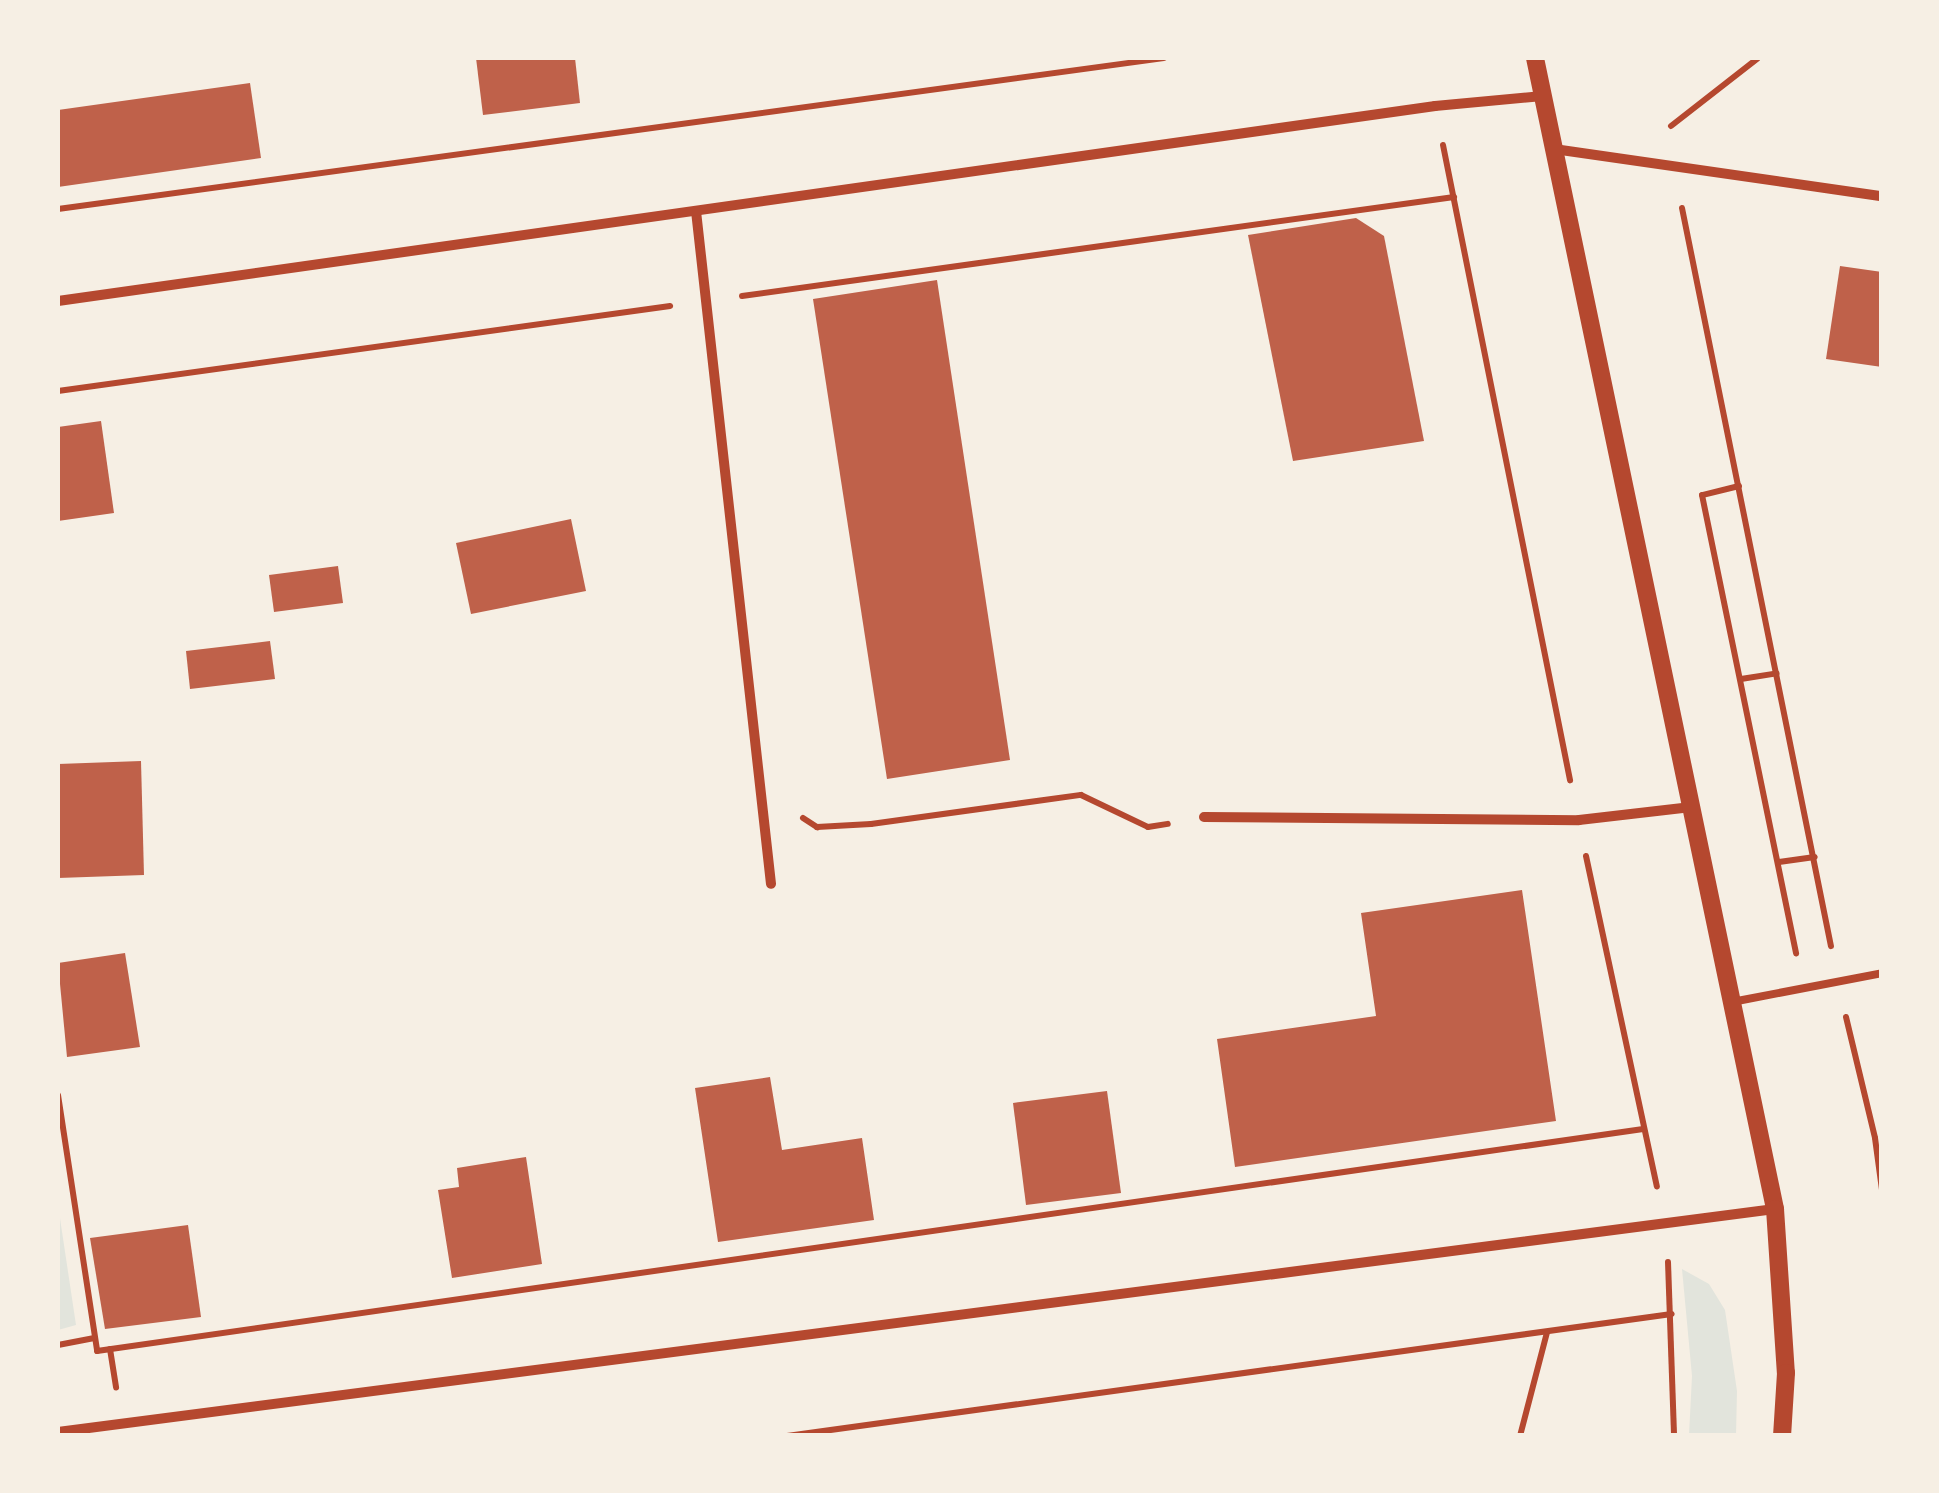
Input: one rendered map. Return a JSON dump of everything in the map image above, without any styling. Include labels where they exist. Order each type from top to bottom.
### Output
[{"type":"street","points":[[1535,58],[1775,1209],[1786,1373],[1782,1436]]},
{"type":"street","points":[[58,301],[1435,106],[1543,96]]},
{"type":"street","points":[[1554,148],[1882,196]]},
{"type":"street","points":[[696,211],[770,884]]},
{"type":"street","points":[[1204,817],[1578,820],[1692,806]]},
{"type":"street","points":[[58,1432],[1775,1209]]},
{"type":"lane","points":[[1732,1002],[1882,974]]},
{"type":"path","points":[[58,209],[1164,58]]},
{"type":"path","points":[[1666,129],[1758,58]]},
{"type":"path","points":[[58,1095],[96,1351],[1643,1129],[1454,198],[738,296],[741,315]]},
{"type":"path","points":[[1681,202],[1838,982],[1875,1138],[1882,1190]]},
{"type":"path","points":[[58,391],[706,301]]},
{"type":"path","points":[[1739,486],[1702,494],[1802,988]]},
{"type":"path","points":[[1741,679],[1777,672]]},
{"type":"path","points":[[797,814],[817,827],[871,824],[1081,795],[1148,827],[1204,817]]},
{"type":"path","points":[[1779,862],[1815,857]]},
{"type":"path","points":[[787,1436],[1672,1314],[1674,1436]]},
{"type":"path","points":[[1520,1436],[1546,1332]]},
{"type":"path","points":[[58,1345],[94,1338]]},
{"type":"path","points":[[110,1349],[117,1394]]},
{"type":"shaded area","points":[[58,1205],[76,1325],[58,1330]]},
{"type":"shaded area","points":[[1682,1269],[1709,1284],[1725,1310],[1737,1391],[1736,1435],[1689,1435],[1692,1376]]},
{"type":"building","points":[[476,58],[575,58],[580,103],[483,115]]},
{"type":"building","points":[[250,83],[261,158],[58,187],[58,110]]},
{"type":"building","points":[[1356,218],[1384,236],[1424,441],[1293,461],[1248,235]]},
{"type":"building","points":[[1840,266],[1882,272],[1882,367],[1826,359]]},
{"type":"building","points":[[937,280],[1010,760],[887,779],[813,299]]},
{"type":"building","points":[[101,421],[114,513],[58,521],[58,427]]},
{"type":"building","points":[[571,519],[586,591],[471,614],[456,543]]},
{"type":"building","points":[[338,566],[343,603],[274,612],[269,575]]},
{"type":"building","points":[[270,641],[275,679],[190,689],[186,651]]},
{"type":"building","points":[[141,761],[144,875],[58,878],[58,764]]},
{"type":"building","points":[[1522,890],[1556,1121],[1235,1167],[1217,1039],[1376,1016],[1361,913]]},
{"type":"building","points":[[125,953],[140,1047],[67,1057],[58,963]]},
{"type":"building","points":[[770,1077],[782,1150],[862,1138],[874,1220],[718,1242],[695,1088]]},
{"type":"building","points":[[1107,1091],[1121,1193],[1026,1205],[1013,1103]]},
{"type":"building","points":[[526,1157],[542,1264],[452,1278],[438,1190],[459,1187],[457,1168]]},
{"type":"building","points":[[188,1225],[201,1317],[105,1329],[90,1238]]}]
